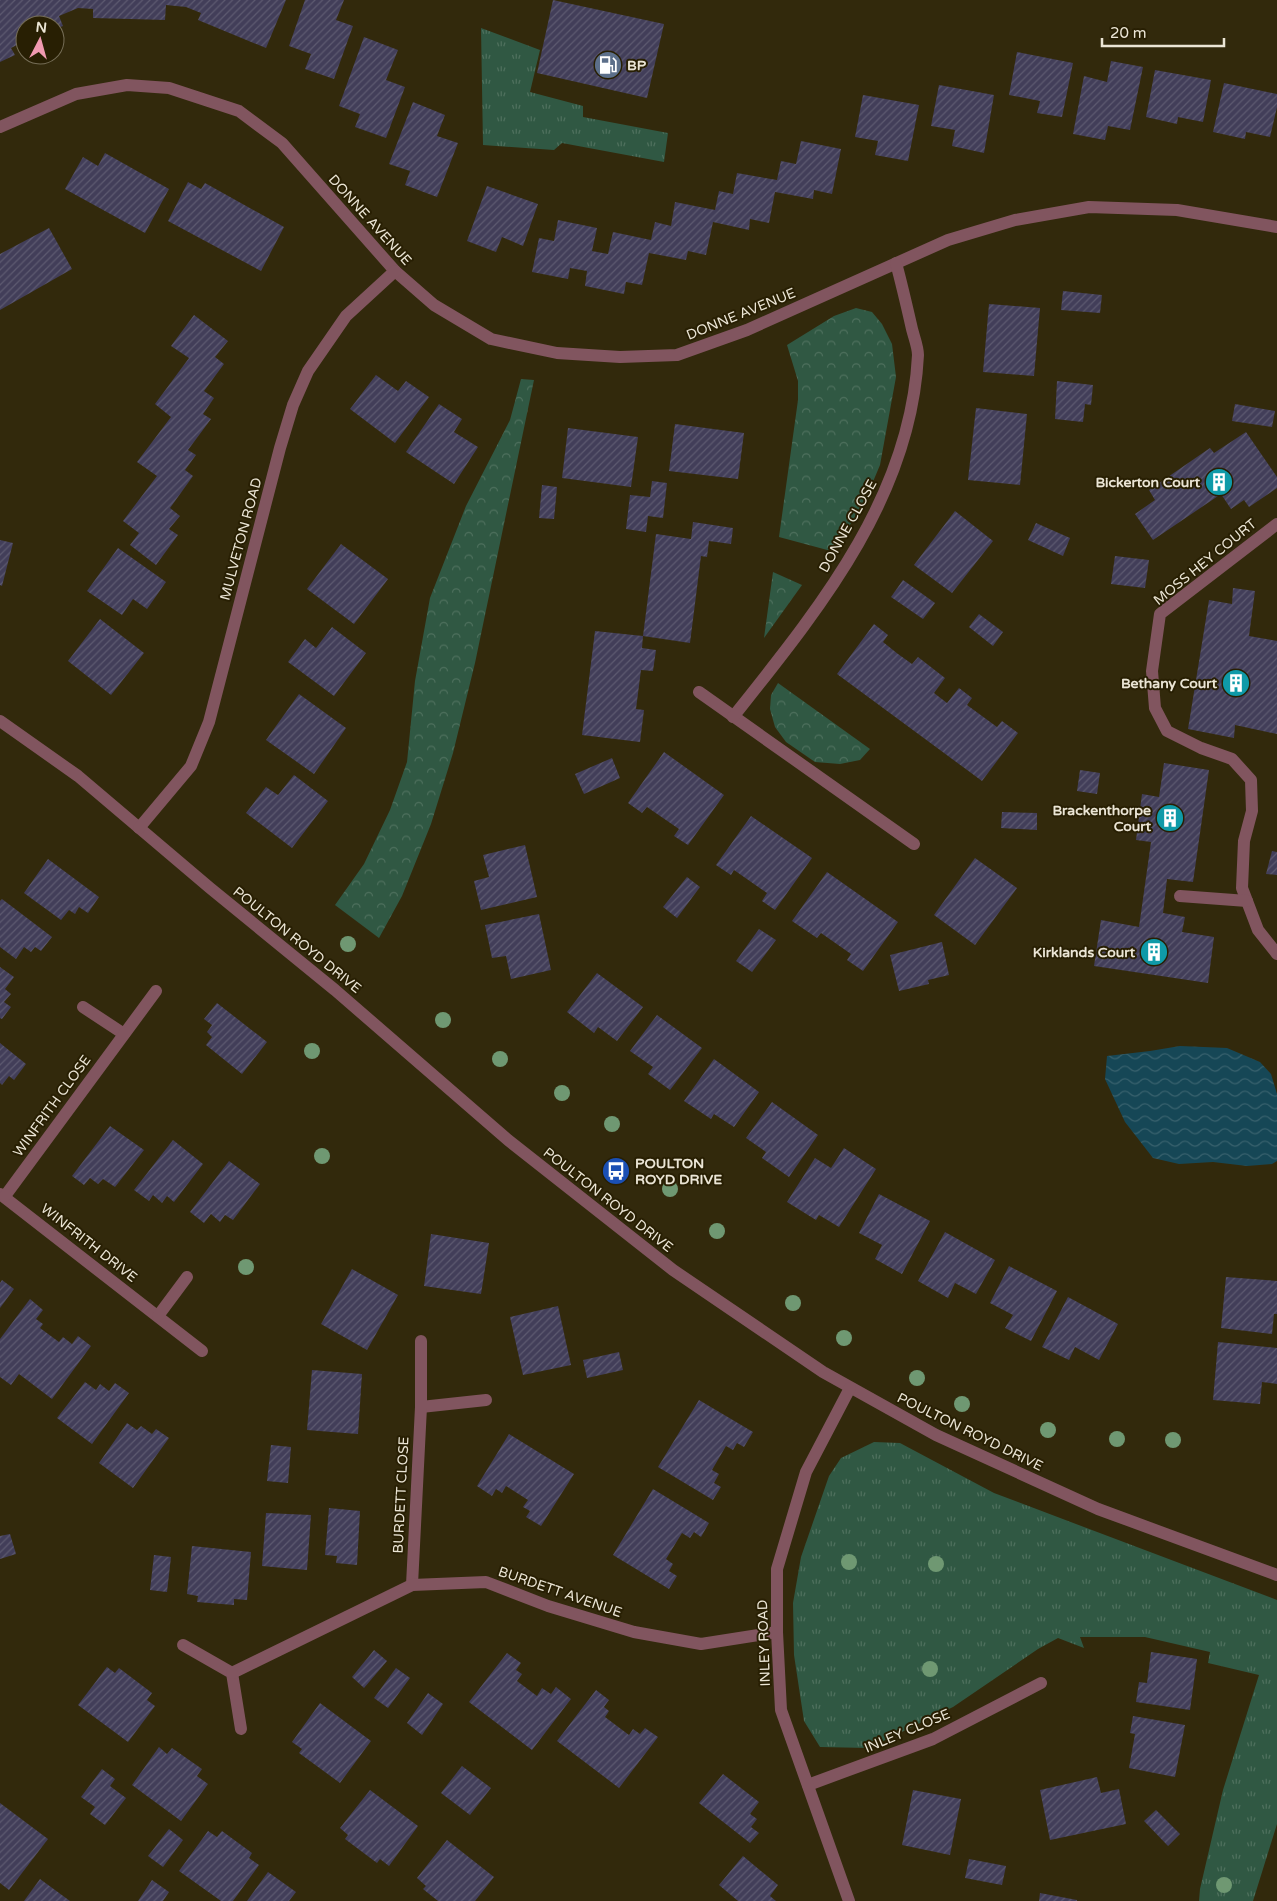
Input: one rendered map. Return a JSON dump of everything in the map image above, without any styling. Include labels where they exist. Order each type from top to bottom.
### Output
[{"type":"street","name":"DONNE AVENUE","points":[[0,127],[76,94],[127,85],[169,88],[239,111],[282,143],[395,271],[434,305],[491,339],[557,353],[620,357],[677,355],[747,330],[948,240],[1015,220],[1089,207],[1177,210],[1277,227]]},
{"type":"street","name":"DONNE CLOSE","points":[[733,717],[808,623],[850,558],[886,491],[909,421],[918,353],[896,263]]},
{"type":"street","name":"MULVETON ROAD","points":[[139,828],[191,766],[209,722],[280,448],[293,405],[308,371],[346,316],[395,271]]},
{"type":"street","name":"MOSS HEY COURT","points":[[1277,524],[1160,614],[1152,671],[1155,708],[1167,732],[1200,748],[1232,759],[1252,780],[1252,811],[1244,841],[1242,888],[1258,930],[1277,954]]},
{"type":"street","points":[[699,692],[914,844]]},
{"type":"street","name":"POULTON ROYD DRIVE","points":[[0,721],[78,776],[335,990],[508,1140],[681,1276],[823,1372],[936,1435],[1098,1509],[1277,1575]]},
{"type":"street","points":[[1180,896],[1247,901]]},
{"type":"street","name":"WINFRITH CLOSE","points":[[2,1195],[156,991]]},
{"type":"street","points":[[83,1007],[124,1034]]},
{"type":"street","name":"WINFRITH DRIVE","points":[[2,1195],[202,1350]]},
{"type":"street","points":[[158,1316],[187,1277]]},
{"type":"street","name":"BURDETT CLOSE","points":[[412,1585],[421,1407],[422,1341]]},
{"type":"street","name":"INLEY ROAD","points":[[849,1901],[781,1710],[777,1632],[777,1569],[806,1472],[850,1388]]},
{"type":"street","points":[[421,1407],[486,1400]]},
{"type":"street","name":"BURDETT AVENUE","points":[[232,1673],[412,1585],[486,1582],[548,1606],[634,1632],[702,1644],[777,1632]]},
{"type":"street","points":[[182,1645],[232,1673],[241,1729]]},
{"type":"street","name":"INLEY CLOSE","points":[[808,1786],[934,1739],[1041,1683]]},
{"type":"green space","points":[[481,28],[540,50],[530,92],[583,106],[583,117],[668,133],[664,162],[562,143],[554,150],[483,145]]},
{"type":"green space","points":[[856,308],[872,312],[882,324],[892,344],[896,377],[880,465],[862,508],[831,551],[779,537],[798,400],[798,381],[787,345],[834,316]]},
{"type":"green space","points":[[521,379],[534,380],[475,663],[453,753],[431,824],[402,896],[379,938],[335,905],[364,864],[390,810],[407,762],[415,681],[430,598],[466,506],[510,420]]},
{"type":"green space","points":[[773,572],[802,585],[764,638]]},
{"type":"green space","points":[[778,683],[870,749],[860,760],[840,764],[815,762],[786,742],[775,727],[770,709],[771,695]]},
{"type":"green space","points":[[874,1442],[900,1443],[994,1493],[1277,1600],[1277,1824],[1253,1901],[1199,1901],[1200,1889],[1223,1790],[1259,1675],[1208,1663],[1210,1652],[1145,1637],[1080,1637],[1084,1648],[1058,1638],[1038,1649],[953,1707],[869,1748],[820,1747],[804,1721],[794,1655],[793,1603],[801,1557],[829,1476],[841,1458]]},
{"type":"water","points":[[1180,1046],[1227,1048],[1260,1062],[1271,1074],[1277,1094],[1277,1161],[1272,1164],[1247,1166],[1213,1162],[1179,1164],[1153,1158],[1125,1122],[1105,1079],[1107,1056]]},
{"type":"building","points":[[0,0],[286,0],[266,48],[198,20],[201,13],[186,7],[166,5],[165,20],[93,18],[93,9],[78,8],[61,15],[15,15],[15,46],[11,48],[15,55],[0,62]]},
{"type":"building","points":[[305,0],[344,0],[336,20],[353,26],[334,79],[305,69],[311,54],[289,46]]},
{"type":"building","points":[[553,0],[664,24],[647,98],[537,73]]},
{"type":"building","points":[[364,37],[398,50],[386,80],[405,87],[386,138],[355,127],[360,114],[339,106]]},
{"type":"building","points":[[1017,52],[1073,63],[1062,117],[1037,113],[1040,101],[1009,95]]},
{"type":"building","points":[[1111,61],[1143,67],[1130,130],[1108,126],[1105,140],[1073,134],[1084,76],[1107,82]]},
{"type":"building","points":[[1155,70],[1211,80],[1203,122],[1178,117],[1177,124],[1146,117]]},
{"type":"building","points":[[1224,83],[1277,94],[1277,107],[1270,137],[1246,132],[1245,139],[1213,132]]},
{"type":"building","points":[[939,85],[994,95],[984,153],[952,146],[955,130],[931,126]]},
{"type":"building","points":[[863,95],[919,105],[908,161],[875,155],[878,141],[855,137]]},
{"type":"building","points":[[413,102],[445,115],[437,136],[458,143],[437,197],[405,185],[410,171],[389,164]]},
{"type":"building","points":[[801,141],[841,149],[832,194],[814,190],[813,199],[775,192],[769,223],[750,219],[749,230],[713,222],[706,255],[688,251],[686,260],[649,253],[642,285],[626,282],[624,294],[585,286],[587,271],[570,268],[568,279],[532,272],[539,238],[554,241],[558,220],[597,228],[592,251],[608,254],[613,232],[651,240],[655,222],[671,226],[675,202],[715,210],[719,191],[733,194],[737,173],[777,180],[781,161],[796,164]]},
{"type":"building","points":[[105,153],[169,189],[145,233],[65,189],[83,157],[98,166]]},
{"type":"building","points":[[188,182],[201,189],[205,183],[284,227],[261,271],[168,221]]},
{"type":"building","points":[[487,186],[538,204],[523,246],[502,237],[496,252],[467,241]]},
{"type":"building","points":[[49,228],[72,269],[0,310],[0,254]]},
{"type":"building","points":[[1063,291],[1102,295],[1100,313],[1061,310]]},
{"type":"building","points":[[989,304],[1040,308],[1034,376],[983,372]]},
{"type":"building","points":[[194,315],[228,341],[215,357],[224,364],[204,391],[214,398],[203,414],[211,419],[188,450],[196,455],[185,470],[193,476],[170,508],[180,516],[169,529],[178,535],[156,565],[130,545],[139,533],[123,521],[157,476],[137,462],[171,417],[155,404],[189,358],[171,346]]},
{"type":"building","points":[[376,375],[398,391],[406,381],[429,397],[395,443],[350,409]]},
{"type":"building","points":[[1057,381],[1093,385],[1091,405],[1085,404],[1083,422],[1055,419]]},
{"type":"building","points":[[439,404],[462,419],[454,432],[478,447],[454,484],[406,452]]},
{"type":"building","points":[[1235,404],[1275,411],[1272,427],[1232,421]]},
{"type":"building","points":[[976,408],[1027,414],[1020,485],[968,480]]},
{"type":"building","points":[[675,424],[744,433],[738,479],[669,471]]},
{"type":"building","points":[[568,428],[638,437],[631,487],[562,478]]},
{"type":"building","name":"Bickerton Court","points":[[1246,432],[1277,477],[1277,488],[1249,507],[1244,500],[1231,509],[1221,494],[1153,540],[1135,514],[1155,500],[1149,490],[1210,448],[1214,453]]},
{"type":"building","points":[[652,481],[667,483],[663,518],[648,516],[646,532],[626,529],[630,495],[650,497]]},
{"type":"building","points":[[542,485],[557,487],[554,519],[539,518]]},
{"type":"building","points":[[955,511],[993,541],[952,593],[914,565]]},
{"type":"building","points":[[693,522],[733,528],[731,544],[709,541],[707,557],[701,556],[690,643],[643,636],[656,534],[691,539]]},
{"type":"building","points":[[1036,523],[1070,538],[1063,556],[1028,540]]},
{"type":"building","points":[[0,540],[13,543],[2,586],[0,585]]},
{"type":"building","points":[[341,544],[388,579],[354,624],[307,589]]},
{"type":"building","points":[[118,548],[166,582],[147,609],[133,599],[122,615],[87,591]]},
{"type":"building","points":[[1115,556],[1149,560],[1145,588],[1111,584]]},
{"type":"building","points":[[903,580],[935,603],[923,619],[891,597]]},
{"type":"building","name":"Bethany Court","points":[[1233,588],[1255,591],[1249,636],[1277,641],[1277,734],[1235,725],[1234,738],[1188,729],[1209,600],[1232,604]]},
{"type":"building","points":[[979,614],[1003,632],[993,646],[969,627]]},
{"type":"building","points":[[100,619],[144,653],[111,695],[68,661]]},
{"type":"building","points":[[874,624],[888,635],[883,642],[898,654],[912,664],[918,657],[945,678],[934,693],[947,703],[959,688],[972,698],[967,705],[997,727],[1002,721],[1018,733],[982,781],[837,674]]},
{"type":"building","points":[[332,627],[366,653],[334,696],[288,662],[305,639],[316,648]]},
{"type":"building","points":[[595,631],[643,636],[642,648],[656,650],[653,671],[641,670],[636,709],[644,710],[640,742],[582,735]]},
{"type":"building","points":[[299,694],[346,728],[314,774],[266,740]]},
{"type":"building","points":[[664,752],[724,795],[688,845],[674,836],[679,829],[647,807],[642,813],[628,803]]},
{"type":"building","points":[[612,758],[620,778],[584,794],[575,774]]},
{"type":"building","points":[[1164,763],[1209,770],[1193,882],[1167,879],[1163,913],[1185,917],[1182,932],[1214,937],[1208,983],[1094,966],[1101,920],[1139,927],[1151,842],[1136,840],[1142,794],[1159,797]]},
{"type":"building","points":[[1080,770],[1100,773],[1097,794],[1077,791]]},
{"type":"building","points":[[294,775],[328,801],[292,848],[246,813],[266,787],[278,795]]},
{"type":"building","points":[[1002,812],[1037,813],[1037,830],[1001,828]]},
{"type":"building","points":[[751,816],[812,858],[775,910],[762,901],[767,893],[734,870],[731,875],[716,865]]},
{"type":"building","points":[[525,845],[537,897],[481,910],[474,881],[489,877],[483,855]]},
{"type":"building","points":[[1272,851],[1277,852],[1277,875],[1266,874]]},
{"type":"building","points":[[975,858],[1017,888],[975,945],[934,915]]},
{"type":"building","points":[[48,859],[99,897],[88,913],[79,907],[75,914],[69,910],[61,920],[24,893]]},
{"type":"building","points":[[827,872],[898,922],[863,971],[847,960],[851,954],[821,933],[817,938],[792,921]]},
{"type":"building","points":[[687,877],[700,887],[677,918],[663,907]]},
{"type":"building","points":[[2,899],[52,937],[41,951],[35,947],[31,952],[24,947],[16,959],[0,947],[0,901]]},
{"type":"building","points":[[539,914],[551,970],[511,979],[506,956],[492,958],[485,925]]},
{"type":"building","points":[[759,929],[776,940],[752,972],[736,961]]},
{"type":"building","points":[[942,942],[949,975],[928,980],[929,984],[899,991],[890,955]]},
{"type":"building","points":[[0,967],[14,977],[5,989],[11,994],[4,1002],[11,1007],[2,1019],[0,1018]]},
{"type":"building","points":[[597,973],[643,1007],[617,1041],[598,1027],[594,1033],[567,1012]]},
{"type":"building","points":[[217,1003],[267,1042],[242,1074],[206,1045],[212,1037],[207,1032],[212,1025],[204,1019]]},
{"type":"building","points":[[657,1015],[702,1048],[670,1090],[648,1074],[653,1067],[630,1051]]},
{"type":"building","points":[[0,1043],[26,1064],[14,1080],[9,1076],[2,1085],[0,1083]]},
{"type":"building","points":[[714,1059],[759,1092],[734,1127],[714,1114],[711,1119],[684,1101]]},
{"type":"building","points":[[772,1102],[818,1135],[789,1177],[762,1158],[766,1152],[746,1138]]},
{"type":"building","points":[[110,1126],[144,1150],[115,1187],[103,1179],[98,1184],[90,1178],[84,1185],[72,1176]]},
{"type":"building","points":[[173,1140],[203,1164],[174,1202],[167,1196],[162,1203],[153,1195],[149,1201],[134,1190]]},
{"type":"building","points":[[844,1148],[876,1169],[839,1227],[819,1215],[816,1220],[787,1202],[815,1158],[831,1168]]},
{"type":"building","points":[[229,1161],[260,1184],[233,1220],[225,1215],[220,1222],[211,1214],[204,1223],[190,1212]]},
{"type":"building","points":[[879,1194],[930,1221],[902,1274],[875,1259],[882,1245],[859,1233]]},
{"type":"building","points":[[945,1232],[995,1260],[976,1294],[955,1283],[948,1298],[918,1281]]},
{"type":"building","points":[[431,1234],[489,1243],[481,1294],[424,1286]]},
{"type":"building","points":[[1009,1266],[1057,1291],[1031,1341],[1005,1328],[1013,1315],[990,1303]]},
{"type":"building","points":[[352,1269],[398,1295],[367,1350],[321,1324]]},
{"type":"building","points":[[1226,1277],[1277,1281],[1277,1314],[1274,1314],[1272,1334],[1221,1328]]},
{"type":"building","points":[[2,1280],[14,1289],[0,1308],[0,1283]]},
{"type":"building","points":[[1068,1297],[1118,1324],[1099,1360],[1075,1347],[1069,1360],[1042,1347]]},
{"type":"building","points":[[30,1299],[43,1310],[36,1319],[43,1324],[40,1328],[59,1342],[63,1337],[72,1344],[78,1336],[91,1346],[52,1399],[19,1374],[11,1385],[0,1377],[0,1339]]},
{"type":"building","points":[[558,1306],[571,1365],[523,1375],[510,1317]]},
{"type":"building","points":[[1218,1342],[1277,1348],[1277,1384],[1262,1382],[1260,1404],[1213,1400]]},
{"type":"building","points":[[619,1352],[623,1370],[587,1378],[583,1360]]},
{"type":"building","points":[[312,1370],[362,1374],[358,1434],[307,1430]]},
{"type":"building","points":[[85,1382],[96,1390],[100,1384],[109,1391],[115,1383],[129,1393],[92,1444],[57,1418]]},
{"type":"building","points":[[699,1400],[753,1432],[744,1447],[737,1443],[733,1450],[726,1446],[712,1470],[719,1474],[714,1483],[721,1487],[713,1500],[658,1467]]},
{"type":"building","points":[[127,1423],[137,1430],[141,1426],[152,1434],[156,1429],[169,1438],[133,1488],[99,1463]]},
{"type":"building","points":[[509,1434],[574,1474],[541,1526],[526,1517],[530,1511],[523,1507],[528,1500],[506,1486],[502,1493],[496,1489],[492,1496],[477,1486]]},
{"type":"building","points":[[271,1445],[291,1447],[288,1483],[267,1481]]},
{"type":"building","points":[[653,1489],[709,1523],[701,1537],[694,1532],[690,1538],[682,1533],[666,1559],[673,1564],[669,1571],[677,1576],[669,1589],[613,1555]]},
{"type":"building","points":[[329,1508],[360,1511],[357,1565],[336,1563],[337,1556],[325,1555]]},
{"type":"building","points":[[266,1513],[311,1515],[307,1570],[262,1566]]},
{"type":"building","points":[[10,1534],[16,1554],[0,1559],[0,1536]]},
{"type":"building","points":[[192,1546],[251,1552],[247,1600],[234,1599],[234,1605],[197,1602],[198,1596],[187,1594]]},
{"type":"building","points":[[154,1555],[171,1557],[167,1592],[150,1590]]},
{"type":"building","points":[[374,1650],[387,1661],[364,1688],[352,1677]]},
{"type":"building","points":[[1151,1652],[1197,1659],[1190,1710],[1136,1702],[1139,1682],[1147,1683]]},
{"type":"building","points":[[507,1653],[521,1663],[516,1670],[522,1674],[517,1681],[537,1696],[542,1688],[551,1694],[556,1687],[571,1699],[532,1750],[469,1702]]},
{"type":"building","points":[[107,1667],[115,1673],[119,1668],[152,1693],[147,1700],[155,1706],[128,1742],[78,1705]]},
{"type":"building","points":[[396,1668],[410,1678],[388,1708],[374,1698]]},
{"type":"building","points":[[596,1690],[609,1700],[604,1707],[609,1711],[605,1717],[629,1735],[633,1729],[640,1734],[645,1728],[658,1737],[619,1788],[557,1741]]},
{"type":"building","points":[[428,1693],[443,1704],[422,1735],[407,1723]]},
{"type":"building","points":[[320,1703],[371,1741],[340,1783],[299,1753],[302,1749],[292,1742]]},
{"type":"building","points":[[1133,1716],[1185,1725],[1175,1777],[1129,1768],[1135,1734],[1130,1733]]},
{"type":"building","points":[[159,1747],[167,1754],[172,1748],[202,1769],[197,1776],[208,1784],[181,1821],[132,1785]]},
{"type":"building","points":[[462,1766],[491,1788],[470,1815],[441,1793]]},
{"type":"building","points":[[102,1769],[115,1779],[110,1786],[126,1798],[105,1825],[90,1814],[95,1807],[81,1797]]},
{"type":"building","points":[[723,1774],[759,1802],[750,1814],[757,1819],[751,1827],[759,1833],[750,1843],[699,1803]]},
{"type":"building","points":[[1097,1777],[1101,1793],[1119,1789],[1126,1824],[1050,1840],[1040,1790]]},
{"type":"building","points":[[370,1790],[418,1826],[389,1866],[380,1859],[377,1863],[345,1839],[348,1835],[340,1828]]},
{"type":"building","points":[[913,1790],[961,1799],[950,1855],[902,1845]]},
{"type":"building","points":[[0,1803],[48,1839],[9,1890],[0,1883]]},
{"type":"building","points":[[1156,1810],[1180,1834],[1168,1846],[1144,1821]]},
{"type":"building","points":[[169,1829],[183,1840],[163,1867],[148,1856]]},
{"type":"building","points":[[208,1831],[217,1837],[222,1831],[252,1853],[249,1858],[259,1865],[233,1901],[221,1901],[179,1871]]},
{"type":"building","points":[[447,1840],[494,1877],[475,1901],[438,1901],[423,1889],[426,1886],[417,1878]]},
{"type":"building","points":[[743,1856],[778,1885],[770,1896],[776,1901],[738,1901],[719,1885]]},
{"type":"building","points":[[969,1859],[1006,1866],[1002,1885],[965,1878]]},
{"type":"building","points":[[268,1872],[296,1892],[289,1901],[247,1901]]},
{"type":"building","points":[[40,1879],[70,1901],[24,1901]]},
{"type":"building","points":[[152,1880],[169,1892],[163,1901],[138,1901]]},
{"type":"building","points":[[1040,1893],[1077,1900],[1077,1901],[1039,1901]]},
{"type":"place","name":"BP","points":[[608,65]]},
{"type":"place","name":"Bickerton Court","points":[[1219,482]]},
{"type":"place","name":"Bethany Court","points":[[1236,683]]},
{"type":"place","name":"Brackenthorpe Court","points":[[1170,818]]},
{"type":"place","name":"Kirklands Court","points":[[1154,952]]},
{"type":"place","name":"POULTON ROYD DRIVE","points":[[616,1171]]}]
